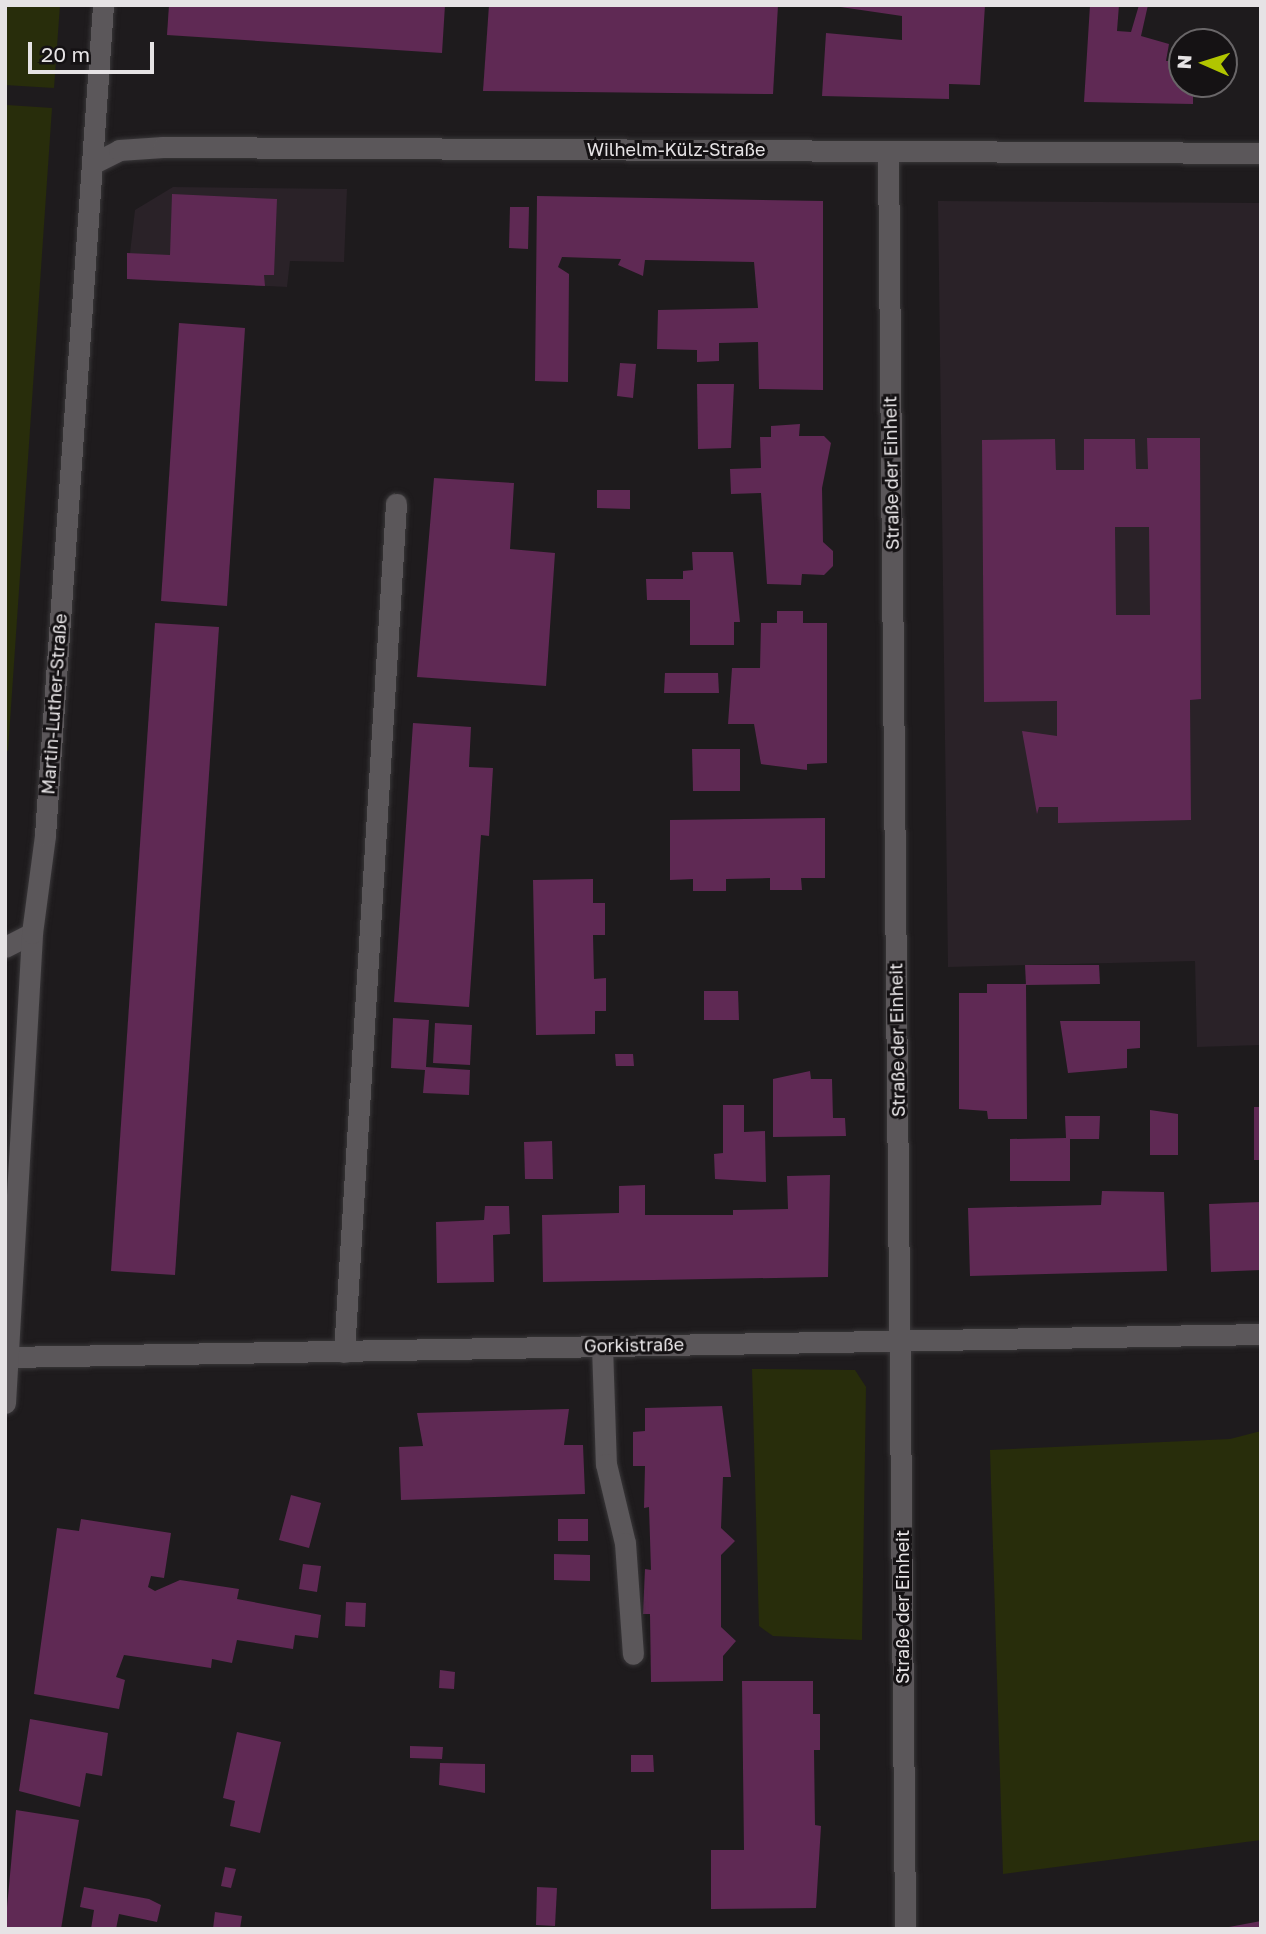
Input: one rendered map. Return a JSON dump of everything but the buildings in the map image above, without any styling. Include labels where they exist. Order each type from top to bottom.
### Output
[{"type":"street","name":"Martin-Luther-Straße","points":[[5,1403],[32,933],[43,862],[103,5]]},
{"type":"street","name":"Wilhelm-Külz-Straße","points":[[94,163],[119,150],[163,147],[1261,153]]},
{"type":"street","name":"Straße der Einheit","points":[[888,151],[905,1929]]},
{"type":"street","points":[[344,1352],[396,504]]},
{"type":"street","points":[[5,947],[32,933]]},
{"type":"street","name":"Gorkistraße","points":[[8,1357],[1261,1334]]},
{"type":"street","points":[[602,1346],[606,1464],[625,1543],[633,1654]]},
{"type":"shaded area","points":[[173,187],[347,189],[344,262],[290,261],[287,287],[127,279],[135,210]]},
{"type":"shaded area","points":[[938,201],[1261,203],[1261,1045],[1197,1047],[1195,961],[948,967]]},
{"type":"green space","points":[[5,5],[60,5],[54,88],[5,85]]},
{"type":"green space","points":[[7,105],[52,108],[8,751],[5,750]]},
{"type":"green space","points":[[752,1369],[855,1370],[866,1387],[862,1640],[773,1636],[759,1626]]},
{"type":"green space","points":[[1261,1431],[1261,1840],[1003,1874],[990,1450],[1230,1439]]}]
